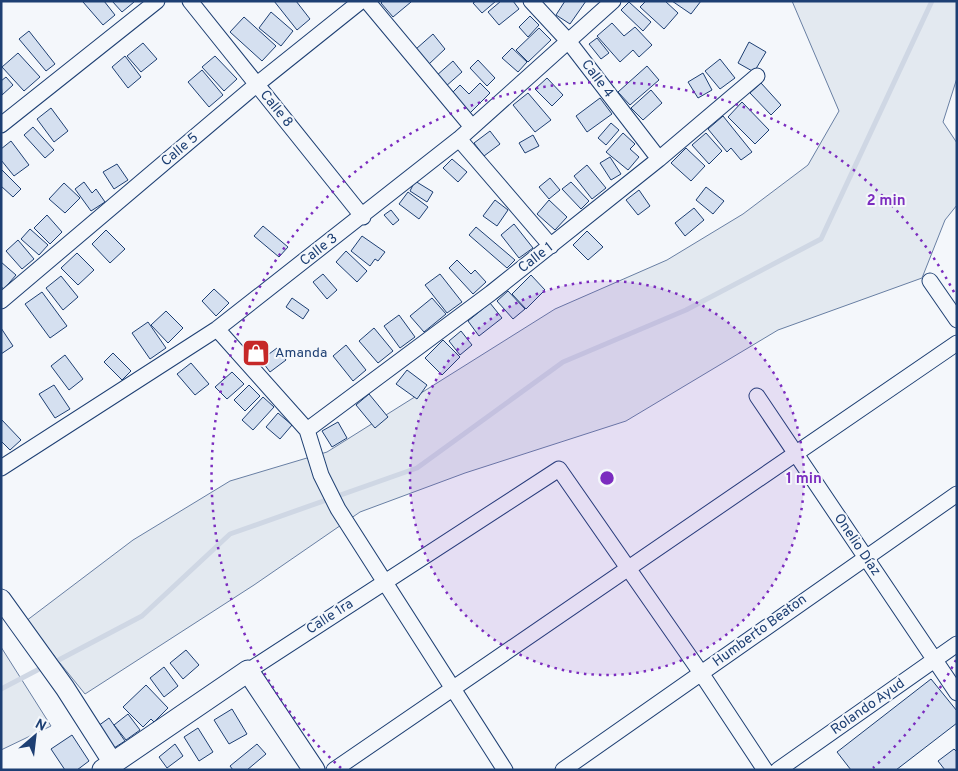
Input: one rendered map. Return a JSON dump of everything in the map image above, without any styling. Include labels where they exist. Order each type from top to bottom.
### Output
[{"type":"main road","name":"Calle 1ra","points":[[111,767],[248,671]]},
{"type":"main road","points":[[248,671],[314,770]]},
{"type":"street","points":[[1,125],[158,1]]},
{"type":"street","name":"Calle 8","points":[[190,1],[363,217]]},
{"type":"street","name":"Calle 5","points":[[1,301],[256,85],[361,1]]},
{"type":"street","points":[[367,1],[472,127]]},
{"type":"street","name":"Calle 4","points":[[531,1],[569,42],[659,159]]},
{"type":"street","name":"Calle 3","points":[[1,468],[217,328],[363,217],[459,139],[613,1]]},
{"type":"street","name":"Calle 1","points":[[307,430],[551,246],[659,159],[757,76]]},
{"type":"street","points":[[459,139],[551,246]]},
{"type":"street","points":[[930,281],[957,320]]},
{"type":"street","points":[[217,328],[307,430],[321,475],[338,509],[452,690],[505,770]]},
{"type":"street","points":[[334,770],[626,568],[957,343]]},
{"type":"street","name":"Onelio Díaz","points":[[757,396],[957,693]]},
{"type":"street","name":"Calle 1ra","points":[[248,671],[559,469],[626,568]]},
{"type":"street","name":"Humberto Beaton","points":[[563,770],[957,494]]},
{"type":"street","points":[[626,568],[701,673],[765,770]]},
{"type":"street","points":[[1,599],[65,688],[111,767]]},
{"type":"street","name":"Rolando Ayud","points":[[778,770],[957,644]]},
{"type":"shaded area","points":[[792,1],[957,1],[957,78],[943,122],[957,143],[957,205],[945,220],[922,278],[778,330],[626,421],[465,473],[360,512],[254,585],[85,694],[26,621],[133,540],[230,481],[327,452],[555,309],[667,260],[743,214],[808,165],[839,111]]},
{"type":"shaded area","points":[[1,647],[51,726],[1,750]]},
{"type":"building","points":[[104,1],[115,15],[103,25],[83,2]]},
{"type":"building","points":[[112,1],[134,1],[134,2],[122,12]]},
{"type":"building","points":[[274,1],[296,1],[310,19],[297,30]]},
{"type":"building","points":[[383,1],[411,2],[393,17],[381,3]]},
{"type":"building","points":[[476,1],[496,1],[482,13],[473,3]]},
{"type":"building","points":[[501,1],[513,1],[519,9],[499,25],[488,12]]},
{"type":"building","points":[[565,1],[586,1],[570,24],[556,15]]},
{"type":"building","points":[[646,1],[665,1],[678,13],[664,29],[640,7]]},
{"type":"building","points":[[672,1],[701,1],[691,14]]},
{"type":"building","points":[[629,2],[651,22],[643,31],[621,10]]},
{"type":"building","points":[[271,12],[293,31],[281,46],[259,28]]},
{"type":"building","points":[[530,16],[539,25],[528,37],[519,27]]},
{"type":"building","points":[[244,17],[276,46],[262,61],[230,32]]},
{"type":"building","points":[[612,23],[624,36],[635,27],[652,45],[639,57],[633,50],[620,62],[597,36]]},
{"type":"building","points":[[539,28],[551,40],[528,62],[516,50]]},
{"type":"building","points":[[29,31],[55,64],[46,71],[19,39]]},
{"type":"building","points":[[433,34],[445,49],[429,64],[416,49]]},
{"type":"building","points":[[597,38],[609,53],[601,59],[589,44]]},
{"type":"building","points":[[749,42],[766,52],[754,72],[738,63]]},
{"type":"building","points":[[143,43],[157,59],[141,72],[127,56]]},
{"type":"building","points":[[512,48],[527,62],[518,72],[502,58]]},
{"type":"building","points":[[18,53],[40,77],[24,91],[2,67]]},
{"type":"building","points":[[125,56],[141,77],[128,88],[112,67]]},
{"type":"building","points":[[215,56],[237,79],[224,91],[202,67]]},
{"type":"building","points":[[720,59],[735,78],[720,89],[705,71]]},
{"type":"building","points":[[478,60],[495,78],[487,86],[470,68]]},
{"type":"building","points":[[453,61],[462,72],[445,87],[436,76]]},
{"type":"building","points":[[647,66],[659,80],[630,105],[618,92]]},
{"type":"building","points":[[202,70],[223,95],[209,107],[188,82]]},
{"type":"building","points":[[703,73],[712,90],[698,98],[688,82]]},
{"type":"building","points":[[6,77],[13,85],[2,95],[1,81]]},
{"type":"building","points":[[547,78],[563,95],[552,106],[535,89]]},
{"type":"building","points":[[480,83],[490,93],[470,113],[451,94],[460,85],[469,94]]},
{"type":"building","points":[[761,83],[781,105],[771,115],[750,93]]},
{"type":"building","points":[[651,90],[662,103],[643,120],[631,108]]},
{"type":"building","points":[[528,93],[551,120],[535,132],[513,105]]},
{"type":"building","points":[[600,98],[612,114],[587,132],[576,116]]},
{"type":"building","points":[[742,102],[769,130],[755,144],[728,117]]},
{"type":"building","points":[[51,108],[68,131],[54,142],[37,119]]},
{"type":"building","points":[[723,116],[752,152],[741,160],[731,148],[727,152],[708,129]]},
{"type":"building","points":[[611,123],[619,130],[606,145],[598,138]]},
{"type":"building","points":[[33,127],[54,150],[45,158],[24,135]]},
{"type":"building","points":[[490,131],[500,144],[484,156],[474,143]]},
{"type":"building","points":[[623,133],[635,144],[630,149],[639,157],[628,170],[606,152]]},
{"type":"building","points":[[706,133],[722,151],[709,164],[692,145]]},
{"type":"building","points":[[533,135],[539,146],[525,153],[519,143]]},
{"type":"building","points":[[11,141],[29,165],[14,176],[1,160],[1,149]]},
{"type":"building","points":[[686,148],[705,166],[691,181],[671,163]]},
{"type":"building","points":[[610,157],[621,174],[611,180],[600,163]]},
{"type":"building","points":[[452,159],[467,172],[458,182],[443,168]]},
{"type":"building","points":[[117,164],[128,180],[114,189],[103,172]]},
{"type":"building","points":[[587,165],[606,188],[592,199],[574,176]]},
{"type":"building","points":[[1,169],[21,189],[13,197],[1,186]]},
{"type":"building","points":[[550,178],[560,190],[549,199],[539,187]]},
{"type":"building","points":[[415,181],[433,192],[427,202],[410,191]]},
{"type":"building","points":[[84,182],[92,193],[96,189],[105,202],[91,211],[75,189]]},
{"type":"building","points":[[571,182],[589,201],[581,209],[562,189]]},
{"type":"building","points":[[64,183],[80,198],[65,213],[49,199]]},
{"type":"building","points":[[706,187],[724,201],[713,214],[696,200]]},
{"type":"building","points":[[639,190],[650,206],[638,215],[626,200]]},
{"type":"building","points":[[408,192],[428,207],[419,219],[399,204]]},
{"type":"building","points":[[495,200],[508,210],[497,226],[483,216]]},
{"type":"building","points":[[549,200],[567,217],[555,230],[537,214]]},
{"type":"building","points":[[694,208],[704,220],[685,236],[675,223]]},
{"type":"building","points":[[391,210],[399,220],[393,225],[384,215]]},
{"type":"building","points":[[47,215],[62,232],[50,244],[34,228]]},
{"type":"building","points":[[514,224],[533,248],[519,258],[501,235]]},
{"type":"building","points":[[263,226],[288,247],[279,257],[254,236]]},
{"type":"building","points":[[476,227],[515,260],[507,268],[469,235]]},
{"type":"building","points":[[30,229],[48,245],[39,255],[21,239]]},
{"type":"building","points":[[106,230],[125,249],[110,263],[92,244]]},
{"type":"building","points":[[587,231],[603,247],[588,260],[573,245]]},
{"type":"building","points":[[362,236],[385,252],[378,261],[375,259],[370,266],[351,251]]},
{"type":"building","points":[[18,240],[34,259],[22,269],[6,251]]},
{"type":"building","points":[[346,251],[367,271],[357,282],[336,262]]},
{"type":"building","points":[[77,253],[94,270],[78,285],[61,268]]},
{"type":"building","points":[[457,260],[471,274],[475,270],[486,282],[473,294],[449,268]]},
{"type":"building","points":[[1,262],[16,275],[4,289],[1,287]]},
{"type":"building","points":[[323,274],[337,290],[327,299],[313,282]]},
{"type":"building","points":[[440,274],[462,302],[447,313],[425,285]]},
{"type":"building","points":[[531,275],[545,290],[526,309],[512,294]]},
{"type":"building","points":[[61,276],[78,297],[63,310],[46,288]]},
{"type":"building","points":[[214,289],[229,303],[216,316],[202,301]]},
{"type":"building","points":[[508,291],[525,309],[513,319],[497,301]]},
{"type":"building","points":[[42,292],[67,326],[50,338],[25,304]]},
{"type":"building","points":[[292,298],[309,310],[303,319],[286,307]]},
{"type":"building","points":[[432,298],[446,314],[424,332],[410,316]]},
{"type":"building","points":[[490,303],[502,318],[479,336],[468,321]]},
{"type":"building","points":[[166,311],[183,328],[168,343],[151,325]]},
{"type":"building","points":[[399,315],[415,337],[400,348],[384,326]]},
{"type":"building","points":[[148,322],[166,348],[150,359],[132,333]]},
{"type":"building","points":[[1,328],[13,346],[1,354]]},
{"type":"building","points":[[374,328],[393,351],[378,363],[359,341]]},
{"type":"building","points":[[461,331],[472,345],[460,355],[449,341]]},
{"type":"building","points":[[443,340],[460,357],[442,375],[425,358]]},
{"type":"building","points":[[346,345],[366,370],[353,381],[333,356]]},
{"type":"building","points":[[277,348],[286,360],[270,372],[261,360]]},
{"type":"building","points":[[113,353],[131,371],[122,380],[104,362]]},
{"type":"building","points":[[65,355],[83,379],[69,390],[51,366]]},
{"type":"building","points":[[191,363],[209,384],[195,395],[177,374]]},
{"type":"building","points":[[407,370],[427,385],[417,399],[396,384]]},
{"type":"building","points":[[232,372],[244,384],[227,399],[215,387]]},
{"type":"building","points":[[54,385],[70,409],[55,418],[39,394]]},
{"type":"building","points":[[249,385],[260,396],[245,411],[234,400]]},
{"type":"building","points":[[369,394],[388,417],[375,428],[356,405]]},
{"type":"building","points":[[263,397],[274,407],[253,430],[242,420]]},
{"type":"building","points":[[278,413],[292,425],[280,439],[266,427]]},
{"type":"building","points":[[1,419],[21,440],[10,450],[1,441]]},
{"type":"building","points":[[338,422],[347,438],[332,447],[322,431]]},
{"type":"building","points":[[186,650],[199,665],[183,679],[170,663]]},
{"type":"building","points":[[164,667],[178,686],[164,697],[150,678]]},
{"type":"building","points":[[931,679],[957,711],[957,723],[896,770],[851,770],[837,752]]},
{"type":"building","points":[[146,685],[168,708],[154,722],[151,719],[143,727],[123,707]]},
{"type":"building","points":[[232,709],[247,734],[229,744],[214,720]]},
{"type":"building","points":[[128,714],[140,730],[126,740],[114,725]]},
{"type":"building","points":[[109,718],[125,741],[114,748],[98,726]]},
{"type":"building","points":[[198,728],[213,752],[199,761],[184,737]]},
{"type":"building","points":[[72,735],[89,761],[77,770],[65,770],[51,749]]},
{"type":"building","points":[[175,744],[183,756],[167,768],[159,757]]},
{"type":"building","points":[[257,744],[266,754],[247,770],[233,770],[230,766]]},
{"type":"building","points":[[954,749],[957,752],[957,770],[945,770],[938,761]]},
{"type":"waterway","points":[[53,663],[142,616],[230,534],[417,468],[563,362],[686,310],[821,239],[932,1]]},
{"type":"waterway","points":[[1,689],[45,666]]},
{"type":"place","name":"Amanda","points":[[256,353]]}]
